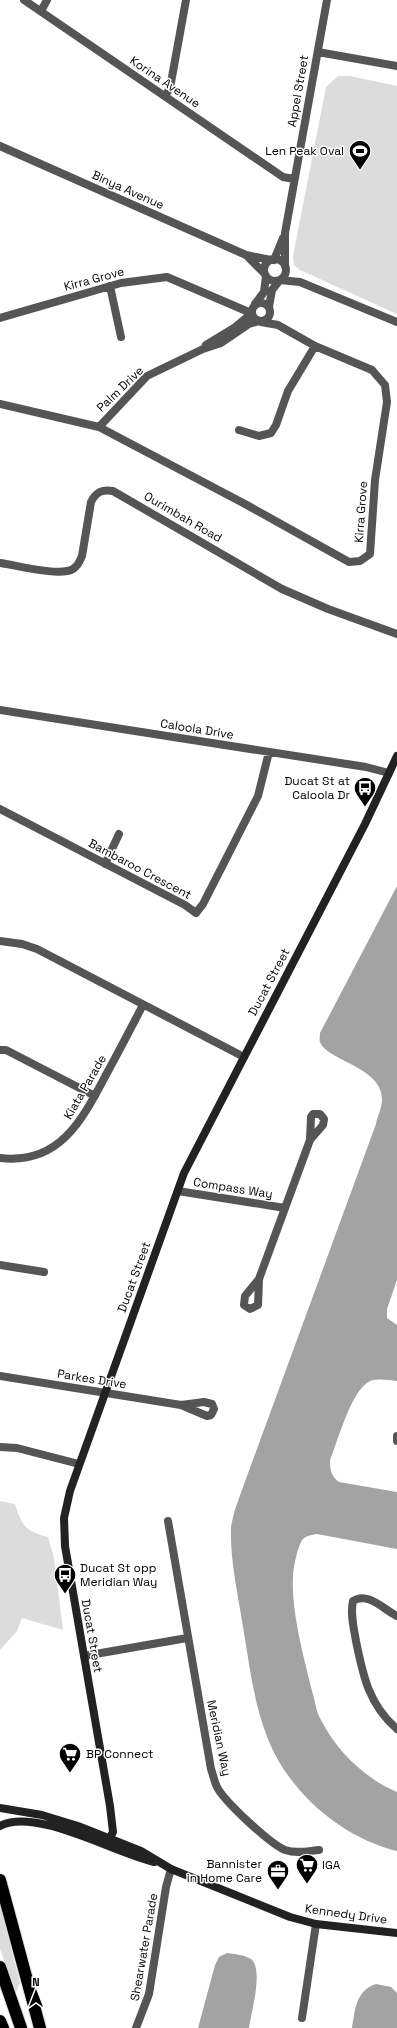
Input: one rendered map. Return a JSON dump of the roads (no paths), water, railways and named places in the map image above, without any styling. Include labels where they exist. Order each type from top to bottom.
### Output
[{"type":"highway","points":[[0,1880],[40,2028]]},
{"type":"highway","points":[[0,1968],[21,2028]]},
{"type":"highway","points":[[0,2021],[3,2028]]},
{"type":"street","name":"Korina Avenue","points":[[24,0],[283,177],[294,179]]},
{"type":"street","points":[[41,12],[47,0]]},
{"type":"street","points":[[165,96],[170,88],[186,0]]},
{"type":"street","name":"Appel Street","points":[[286,267],[285,233],[327,0]]},
{"type":"street","points":[[318,52],[397,66]]},
{"type":"street","name":"Binya Avenue","points":[[0,146],[246,255],[272,260]]},
{"type":"street","name":"Appel Street","points":[[272,260],[285,233]]},
{"type":"street","name":"Binya Avenue","points":[[246,255],[266,275]]},
{"type":"street","points":[[286,267],[285,275],[279,280],[271,292],[268,319],[260,322],[253,318],[253,309],[264,292],[266,275],[265,267],[272,260],[281,261],[300,282]]},
{"type":"street","points":[[266,275],[271,280],[300,282],[397,322]]},
{"type":"street","name":"Kirra Grove","points":[[0,318],[121,283],[167,277],[239,306],[253,309]]},
{"type":"street","points":[[110,286],[121,337]]},
{"type":"street","points":[[253,309],[264,303],[270,308],[278,325]]},
{"type":"street","name":"Palm Drive","points":[[203,349],[207,344],[234,328],[253,309]]},
{"type":"street","name":"Kirra Grove","points":[[0,404],[99,427],[245,504],[350,562],[360,562],[370,554],[375,480],[387,402],[385,385],[372,370],[315,346],[278,325],[260,322]]},
{"type":"street","name":"Palm Drive","points":[[99,427],[147,376],[203,349],[215,345],[250,324],[260,322]]},
{"type":"street","points":[[239,430],[258,436],[271,433],[276,425],[288,391],[315,346]]},
{"type":"street","name":"Ourimbah Road","points":[[0,563],[57,572],[73,569],[78,564],[82,556],[93,497],[101,491],[113,491],[282,589],[328,610],[397,634]]},
{"type":"street","name":"Caloola Drive","points":[[0,710],[372,768],[389,773]]},
{"type":"street","name":"Bambaroo Crescent","points":[[0,809],[186,905],[196,913],[203,904],[258,796],[269,752]]},
{"type":"street","name":"Ducat Street","points":[[108,1842],[113,1832],[110,1806],[64,1528],[67,1504],[79,1464],[104,1393],[190,1161],[365,824],[397,756]]},
{"type":"street","points":[[105,864],[119,834]]},
{"type":"street","points":[[0,941],[22,944],[36,950],[244,1057]]},
{"type":"street","name":"Kiata Parade","points":[[0,1158],[13,1159],[31,1156],[56,1144],[77,1126],[96,1096],[143,1005]]},
{"type":"street","points":[[0,1050],[6,1050],[96,1096]]},
{"type":"street","name":"Compass Way","points":[[259,1279],[310,1140]]},
{"type":"street","name":"Compass Way","points":[[178,1191],[285,1208]]},
{"type":"street","points":[[0,1265],[44,1272]]},
{"type":"street","name":"Parkes Drive","points":[[0,1376],[181,1405]]},
{"type":"street","points":[[397,1436],[397,1441]]},
{"type":"street","points":[[0,1447],[24,1450],[79,1464]]},
{"type":"street","name":"Meridian Way","points":[[168,1521],[187,1638],[211,1769],[217,1787],[227,1799],[274,1843],[285,1850],[299,1853],[319,1850]]},
{"type":"street","points":[[397,1616],[372,1600],[356,1599],[353,1604],[354,1628],[365,1683],[377,1708],[397,1729]]},
{"type":"street","points":[[84,1656],[187,1638]]},
{"type":"street","name":"Kennedy Drive","points":[[0,1808],[53,1818],[108,1842]]},
{"type":"street","name":"Kennedy Drive","points":[[0,1826],[12,1822],[34,1823],[108,1842],[141,1851],[171,1869],[266,1908],[316,1924],[397,1933]]},
{"type":"street","name":"Shearwater Parade","points":[[136,2028],[149,1994],[166,1887],[171,1869]]},
{"type":"street","points":[[302,2018],[316,1924]]},
{"type":"place","name":"Len Peak Oval","points":[[360,170]]},
{"type":"place","name":"Ducat St at Caloola Dr","points":[[365,808]]},
{"type":"place","name":"Ducat St opp Meridian Way","points":[[65,1594]]},
{"type":"place","name":"BP Connect","points":[[70,1774]]},
{"type":"place","name":"IGA","points":[[307,1884]]},
{"type":"place","name":"Bannister in Home Care","points":[[278,1890]]}]
